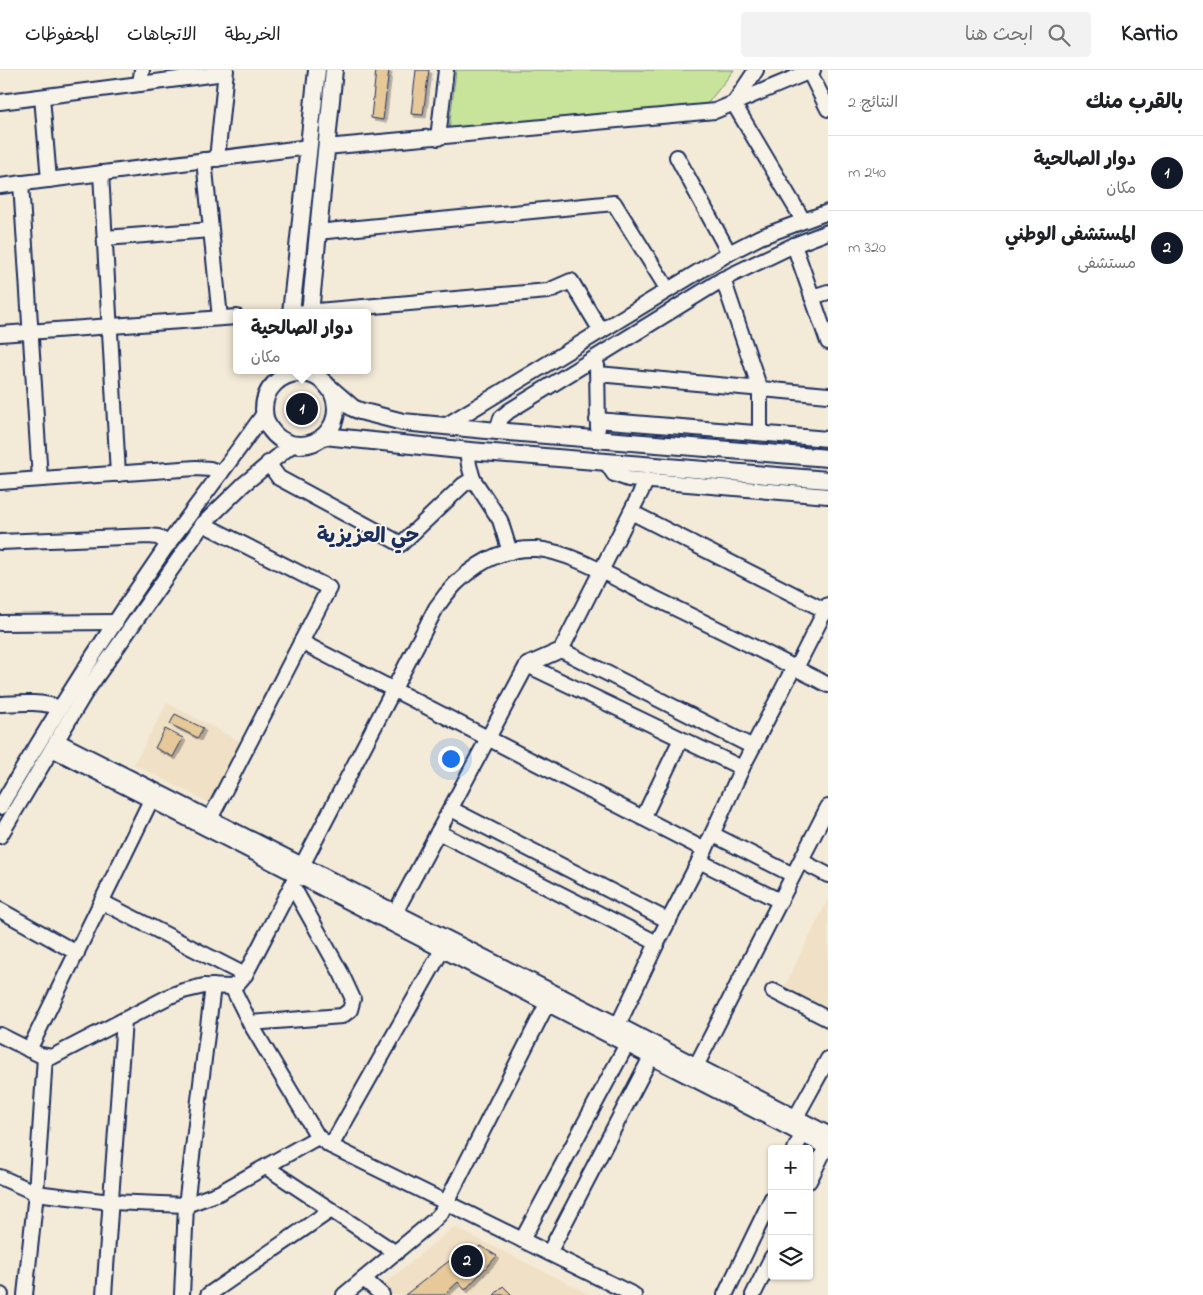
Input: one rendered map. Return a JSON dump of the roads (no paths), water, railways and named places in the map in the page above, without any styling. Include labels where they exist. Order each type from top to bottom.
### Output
[{"type":"main road","points":[[302,309],[309,147],[316,70]]},
{"type":"main road","points":[[303,309],[318,232],[334,70]]},
{"type":"main road","points":[[303,374],[322,379],[353,408],[372,415],[403,422],[828,458]]},
{"type":"main road","points":[[282,375],[268,393],[265,412],[269,426],[274,433],[286,442],[293,444],[309,444],[324,436],[333,424],[336,410],[334,395],[322,379]]},
{"type":"main road","points":[[324,436],[467,450],[828,480]]},
{"type":"street","points":[[140,84],[142,70]]},
{"type":"street","points":[[438,138],[446,70]]},
{"type":"street","points":[[734,104],[756,70]]},
{"type":"street","points":[[326,147],[715,111],[811,70],[828,109]]},
{"type":"street","points":[[0,102],[226,72],[210,160],[211,230],[220,318]]},
{"type":"street","points":[[42,96],[49,180]]},
{"type":"street","points":[[734,104],[803,220]]},
{"type":"street","points":[[0,186],[309,147]]},
{"type":"street","points":[[677,157],[729,253]]},
{"type":"street","points":[[101,173],[118,474]]},
{"type":"street","points":[[21,183],[40,479]]},
{"type":"street","points":[[318,232],[614,203],[668,290]]},
{"type":"street","points":[[445,426],[729,253],[803,220],[828,212]]},
{"type":"street","points":[[105,238],[211,230]]},
{"type":"street","points":[[498,431],[504,414],[723,280],[794,245],[828,232]]},
{"type":"street","points":[[794,245],[828,342]]},
{"type":"street","points":[[337,309],[548,291],[571,280],[601,331]]},
{"type":"street","points":[[723,280],[760,389],[760,433]]},
{"type":"street","points":[[812,297],[828,292]]},
{"type":"street","points":[[0,334],[233,317]]},
{"type":"street","points":[[586,340],[597,358],[597,420],[599,439]]},
{"type":"street","points":[[598,374],[828,396]]},
{"type":"street","points":[[0,807],[5,791],[98,647],[169,544],[265,412]]},
{"type":"street","points":[[597,420],[828,439]]},
{"type":"street","points":[[0,836],[85,694],[203,524],[268,463],[293,444]]},
{"type":"street","points":[[467,450],[468,465],[473,480],[500,520],[510,552]]},
{"type":"street","points":[[606,462],[614,474],[620,477],[828,496]]},
{"type":"street","points":[[268,463],[279,478],[402,544],[463,486],[473,480]]},
{"type":"street","points":[[0,482],[196,468],[210,469],[221,474]]},
{"type":"street","points":[[396,911],[527,665],[561,650],[647,480]]},
{"type":"street","points":[[618,1024],[702,855],[753,746],[827,610],[631,512]]},
{"type":"street","points":[[203,524],[329,588],[211,817]]},
{"type":"street","points":[[0,542],[149,536],[158,537],[169,544]]},
{"type":"street","points":[[0,1035],[45,1057],[56,1055],[170,996],[195,988],[212,986],[232,987],[239,982],[245,975],[298,875],[436,608],[454,584],[488,559],[510,552],[534,549],[560,554],[601,572],[828,685]]},
{"type":"street","points":[[0,623],[116,622]]},
{"type":"street","points":[[301,642],[643,818],[780,901]]},
{"type":"street","points":[[561,650],[753,746]]},
{"type":"street","points":[[527,665],[742,768]]},
{"type":"street","points":[[0,704],[31,703],[60,708]]},
{"type":"street","points":[[643,818],[681,739]]},
{"type":"street","points":[[55,745],[152,800],[690,1078],[802,1135],[827,1143]]},
{"type":"street","points":[[55,745],[211,817],[298,875],[396,911],[618,1024],[796,1117],[827,1143]]},
{"type":"street","points":[[29,1050],[152,800]]},
{"type":"street","points":[[690,1078],[828,807]]},
{"type":"street","points":[[451,810],[669,921]]},
{"type":"street","points":[[438,832],[657,943]]},
{"type":"street","points":[[712,834],[793,876]]},
{"type":"street","points":[[801,861],[828,875]]},
{"type":"street","points":[[250,1023],[342,1016],[348,1013],[352,1007],[353,999],[298,875]]},
{"type":"street","points":[[102,902],[245,975]]},
{"type":"street","points":[[0,910],[77,953]]},
{"type":"street","points":[[331,1146],[442,950]]},
{"type":"street","points":[[182,1295],[186,1205],[212,986]]},
{"type":"street","points":[[232,987],[250,1023],[318,1137],[331,1146],[634,1295]]},
{"type":"street","points":[[772,991],[828,1020]]},
{"type":"street","points":[[344,1295],[432,1222],[447,1203],[547,1004]]},
{"type":"street","points":[[104,1295],[124,1020]]},
{"type":"street","points":[[522,1240],[627,1044]]},
{"type":"street","points":[[25,1295],[36,1193],[45,1057]]},
{"type":"street","points":[[549,1253],[650,1057]]},
{"type":"street","points":[[796,1117],[828,1059]]},
{"type":"street","points":[[797,1145],[802,1135]]},
{"type":"street","points":[[0,1177],[36,1193],[112,1202],[186,1205],[218,1193],[318,1137]]},
{"type":"street","points":[[813,1173],[827,1143]]},
{"type":"street","points":[[266,1167],[396,1253]]},
{"type":"street","points":[[725,1295],[768,1206]]},
{"type":"street","points":[[208,1295],[331,1210]]},
{"type":"street","points":[[753,1295],[768,1265]]},
{"type":"street","points":[[364,1279],[382,1295]]},
{"type":"place","name":"دوار الصالحية","points":[[302,409]]},
{"type":"place","name":"المستشفى الوطني","points":[[467,1261]]},
{"type":"district","name":"حي العزيزية","points":[[368,535]]}]
